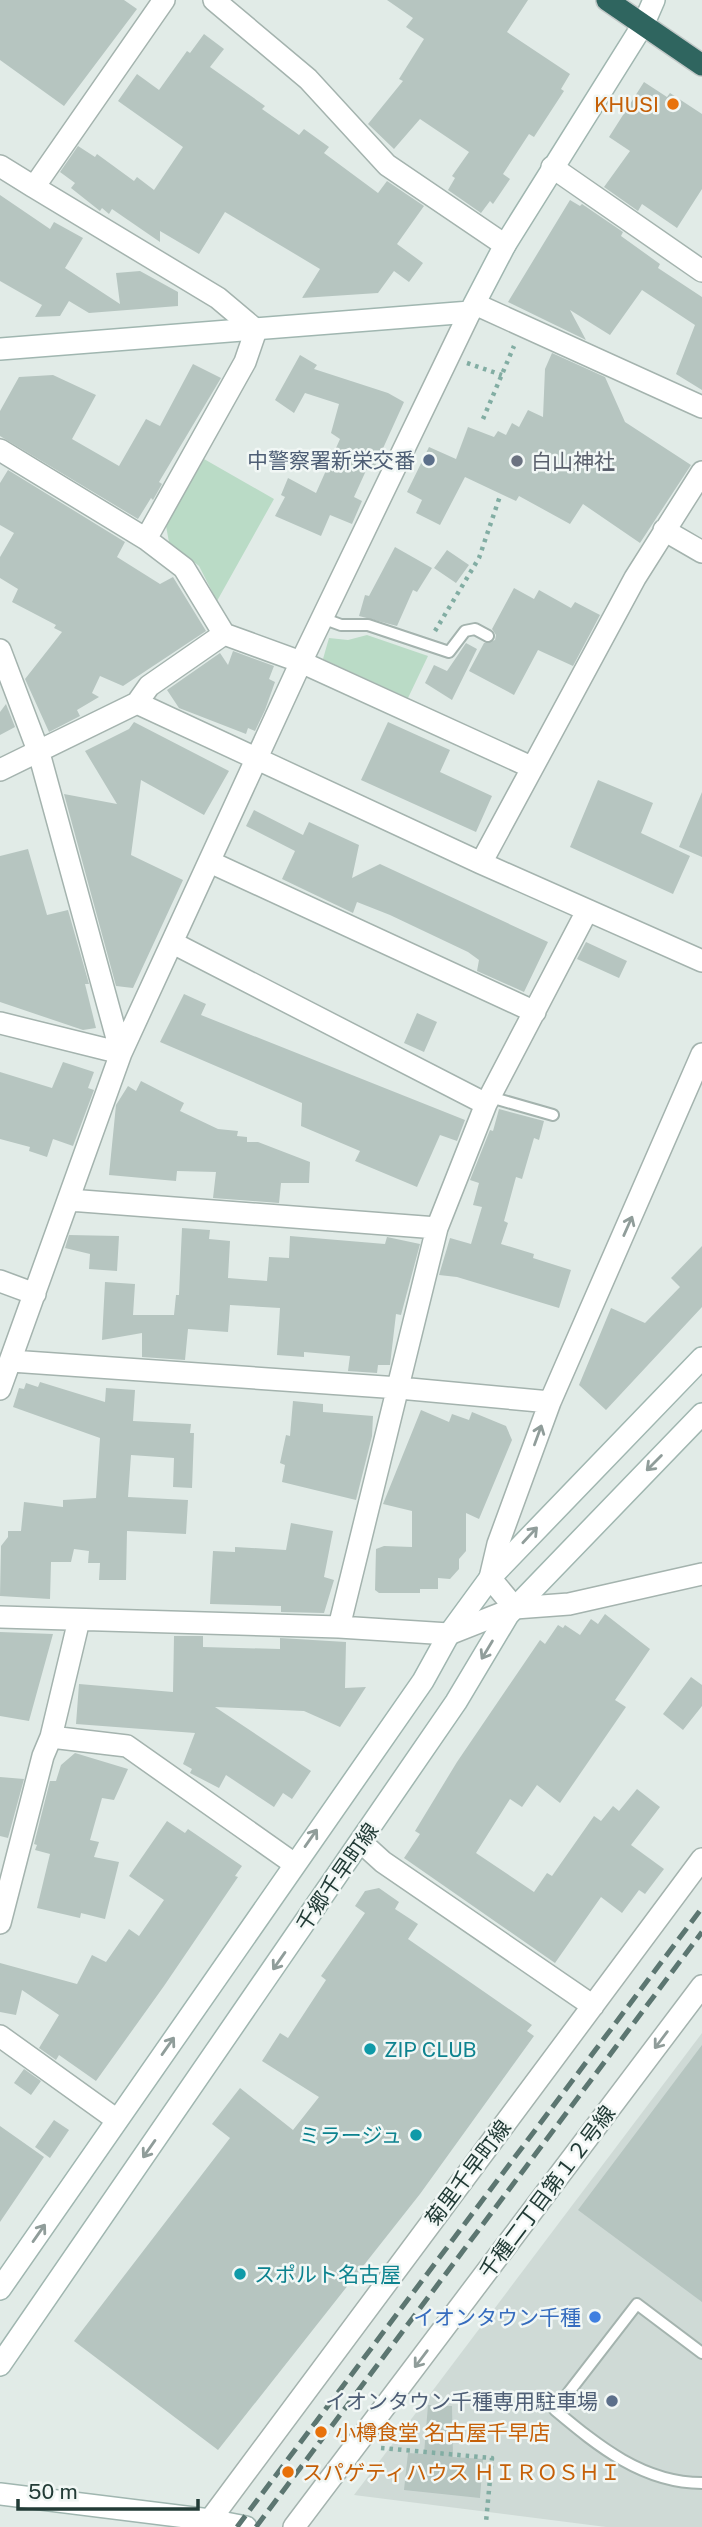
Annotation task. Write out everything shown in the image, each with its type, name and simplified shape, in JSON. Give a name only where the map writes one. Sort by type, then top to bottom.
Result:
[{"type":"highway","points":[[607,0],[702,65]]},
{"type":"street","points":[[34,187],[164,0]]},
{"type":"street","points":[[214,0],[308,79],[387,165],[505,245]]},
{"type":"street","points":[[0,1389],[121,1053],[259,759],[301,662],[505,245],[643,23],[654,0]]},
{"type":"street","points":[[0,166],[218,298],[256,330]]},
{"type":"street","points":[[552,167],[702,271]]},
{"type":"street","points":[[0,349],[256,330],[472,308],[702,407]]},
{"type":"street","points":[[146,539],[245,362],[256,330]]},
{"type":"street","points":[[0,450],[146,539],[184,568],[224,634],[301,662],[531,767]]},
{"type":"street","points":[[481,863],[531,767],[664,530],[702,472]]},
{"type":"street","points":[[664,530],[702,552]]},
{"type":"street","points":[[0,770],[137,703],[149,686],[224,634]]},
{"type":"street","points":[[0,650],[39,753],[121,1053]]},
{"type":"street","points":[[137,703],[481,863],[702,961]]},
{"type":"street","points":[[210,862],[535,1012]]},
{"type":"street","points":[[339,1627],[437,1228],[488,1100],[587,911]]},
{"type":"street","points":[[173,943],[488,1100]]},
{"type":"street","points":[[0,1023],[121,1053]]},
{"type":"street","points":[[516,1608],[490,1578],[498,1544],[551,1402],[702,1054]]},
{"type":"street","points":[[69,1200],[437,1228]]},
{"type":"street","points":[[0,1281],[35,1294]]},
{"type":"street","name":"千郷千早町線","points":[[0,2289],[293,1863],[423,1681],[449,1634],[490,1578],[702,1358]]},
{"type":"street","points":[[10,1361],[399,1388],[551,1402]]},
{"type":"street","name":"千郷千早町線","points":[[0,2365],[456,1702],[508,1615],[702,1414]]},
{"type":"street","points":[[0,1617],[339,1627],[449,1634],[516,1608],[569,1604],[702,1574]]},
{"type":"street","points":[[0,1923],[43,1756],[51,1737],[79,1620]]},
{"type":"street","points":[[51,1737],[127,1746],[293,1863]]},
{"type":"street","points":[[361,1842],[383,1862],[593,2006]]},
{"type":"street","name":"菊里千早町線","points":[[209,2520],[702,1859]]},
{"type":"street","name":"千種二丁目第１２号線","points":[[294,2527],[702,1986]]},
{"type":"street","points":[[0,2036],[117,2120]]},
{"type":"street","points":[[0,2494],[246,2527]]},
{"type":"lane","points":[[322,618],[341,625],[368,625],[449,652],[465,631],[475,629],[488,636]]},
{"type":"lane","points":[[488,1100],[554,1115]]},
{"type":"lane","points":[[702,2353],[637,2304],[555,2410],[587,2437],[629,2465],[678,2483],[702,2483]]},
{"type":"path","points":[[484,419],[514,345]]},
{"type":"path","points":[[474,364],[502,375]]},
{"type":"path","points":[[429,644],[478,558],[500,496]]},
{"type":"path","points":[[380,2448],[492,2458],[486,2522]]},
{"type":"shaded area","name":"イオンタウン千種","points":[[702,2033],[702,2527],[606,2527],[354,2495]]},
{"type":"green space","points":[[204,459],[274,499],[217,601],[199,566],[169,542],[166,526]]},
{"type":"green space","points":[[367,635],[428,656],[408,698],[323,659],[329,638],[348,640]]},
{"type":"building","points":[[0,0],[124,0],[137,9],[64,106],[0,60]]},
{"type":"building","points":[[387,0],[528,0],[507,32],[570,74],[561,89],[564,91],[534,137],[529,134],[503,174],[510,179],[493,204],[490,201],[481,213],[448,190],[455,178],[452,176],[469,152],[420,119],[394,149],[368,124],[403,81],[399,79],[424,39],[406,27],[413,18]]},
{"type":"building","points":[[204,34],[224,49],[210,67],[265,106],[262,109],[299,135],[304,129],[329,147],[324,153],[378,193],[387,181],[424,206],[397,244],[423,263],[409,282],[394,271],[378,293],[302,298],[320,269],[225,212],[199,254],[160,231],[160,242],[112,209],[109,214],[102,208],[100,211],[71,188],[75,183],[60,172],[78,146],[95,157],[97,154],[134,181],[137,177],[154,190],[183,147],[118,101],[137,74],[159,90],[187,51],[190,53]]},
{"type":"building","points":[[644,82],[667,97],[670,93],[702,114],[702,189],[677,228],[642,204],[638,211],[604,187],[630,151],[609,137]]},
{"type":"building","points":[[0,195],[50,229],[54,222],[83,238],[65,268],[120,304],[116,273],[140,271],[178,292],[178,306],[89,313],[69,301],[60,316],[35,317],[42,305],[0,281]]},
{"type":"building","points":[[570,200],[580,206],[582,204],[623,232],[621,236],[660,264],[658,268],[702,297],[702,390],[676,374],[695,325],[642,290],[610,335],[570,310],[586,340],[508,302]]},
{"type":"building","points":[[552,353],[605,377],[625,422],[691,465],[640,543],[583,504],[570,524],[519,496],[516,501],[465,477],[440,525],[416,513],[422,500],[407,492],[429,447],[456,459],[468,427],[494,437],[498,431],[506,435],[512,423],[519,427],[528,410],[543,417],[545,369]]},
{"type":"building","points":[[300,355],[317,365],[314,369],[388,393],[404,402],[375,466],[369,464],[354,497],[362,501],[352,524],[330,515],[321,536],[275,516],[285,497],[281,495],[288,478],[316,493],[340,439],[331,433],[339,404],[305,393],[294,413],[275,400]]},
{"type":"building","points":[[193,364],[221,378],[159,482],[162,484],[153,500],[151,498],[138,519],[0,436],[0,411],[19,377],[53,375],[96,395],[72,439],[119,466],[146,419],[160,426]]},
{"type":"building","points":[[8,470],[125,542],[117,557],[160,584],[173,577],[206,631],[123,686],[100,676],[92,693],[99,697],[77,710],[80,716],[49,732],[25,679],[62,632],[54,628],[56,625],[12,602],[18,589],[0,578],[0,557],[14,533],[0,525],[0,483]]},
{"type":"building","points":[[395,547],[432,568],[417,592],[413,590],[397,626],[359,616],[365,595],[369,596]]},
{"type":"building","points":[[447,550],[469,565],[456,583],[434,568]]},
{"type":"building","points":[[514,588],[534,599],[539,590],[571,608],[575,602],[600,615],[573,666],[538,650],[514,695],[469,671],[484,643],[495,640],[496,635],[492,629]]},
{"type":"building","points":[[466,643],[477,649],[452,700],[425,683],[434,665],[447,671]]},
{"type":"building","points":[[233,651],[274,666],[269,679],[275,682],[265,710],[255,731],[248,728],[246,734],[179,708],[167,690],[220,653],[228,665]]},
{"type":"building","points":[[6,704],[15,727],[0,735],[0,712]]},
{"type":"building","points":[[134,722],[229,771],[204,815],[141,780],[131,855],[183,880],[133,988],[116,986],[64,794],[117,804],[85,751],[129,729]]},
{"type":"building","points":[[388,722],[450,750],[440,772],[492,796],[476,832],[361,780]]},
{"type":"building","points":[[598,780],[653,803],[641,833],[690,856],[673,894],[570,847]]},
{"type":"building","points":[[702,792],[702,857],[679,847]]},
{"type":"building","points":[[254,810],[303,835],[309,822],[359,845],[352,878],[380,864],[548,942],[524,992],[477,971],[479,960],[468,952],[390,915],[357,902],[353,913],[282,879],[295,851],[246,826]]},
{"type":"building","points":[[28,849],[47,915],[68,910],[89,984],[85,984],[96,1028],[83,1030],[0,1002],[0,856]]},
{"type":"building","points":[[586,942],[627,961],[619,978],[577,959]]},
{"type":"building","points":[[184,994],[206,1004],[201,1015],[465,1120],[457,1141],[440,1135],[417,1187],[355,1161],[360,1151],[301,1126],[302,1103],[160,1042]]},
{"type":"building","points":[[417,1013],[437,1022],[424,1052],[404,1043]]},
{"type":"building","points":[[63,1062],[94,1072],[88,1088],[94,1090],[73,1146],[53,1139],[47,1157],[29,1151],[30,1147],[0,1139],[0,1072],[52,1088]]},
{"type":"building","points":[[141,1081],[184,1103],[180,1111],[218,1129],[238,1131],[237,1136],[247,1137],[247,1142],[258,1142],[310,1162],[309,1183],[281,1183],[279,1203],[213,1198],[216,1172],[177,1171],[176,1181],[109,1175],[116,1105],[128,1086],[136,1091]]},
{"type":"building","points":[[499,1109],[544,1121],[539,1140],[534,1138],[522,1179],[516,1177],[504,1221],[508,1223],[501,1244],[534,1254],[533,1258],[571,1270],[559,1308],[457,1277],[439,1275],[450,1238],[471,1244],[482,1207],[473,1205],[479,1183],[470,1180],[490,1130],[493,1131]]},
{"type":"building","points":[[182,1228],[210,1230],[209,1239],[230,1241],[228,1278],[267,1281],[269,1257],[289,1258],[290,1236],[385,1244],[387,1237],[420,1244],[401,1315],[396,1314],[390,1365],[378,1365],[377,1373],[348,1371],[350,1356],[304,1352],[304,1357],[277,1355],[280,1308],[230,1305],[228,1332],[188,1329],[185,1360],[142,1357],[142,1333],[102,1340],[105,1282],[135,1284],[133,1315],[174,1315],[176,1295],[179,1295]]},
{"type":"building","points":[[69,1235],[119,1236],[117,1271],[89,1269],[90,1254],[65,1248]]},
{"type":"building","points":[[702,1246],[702,1307],[606,1410],[579,1385],[611,1308],[645,1323],[680,1287],[671,1278]]},
{"type":"building","points":[[40,1382],[105,1402],[106,1388],[135,1390],[133,1421],[191,1424],[190,1433],[194,1433],[192,1488],[173,1487],[174,1458],[131,1455],[128,1497],[188,1500],[186,1534],[127,1531],[126,1580],[99,1580],[100,1563],[88,1563],[89,1551],[74,1549],[71,1562],[51,1562],[50,1599],[0,1596],[1,1546],[8,1537],[8,1531],[21,1531],[24,1502],[63,1507],[63,1500],[96,1498],[100,1438],[13,1407],[19,1388],[24,1389],[26,1383],[38,1387]]},
{"type":"building","points":[[293,1401],[323,1404],[323,1412],[373,1416],[372,1436],[356,1500],[282,1482],[285,1465],[280,1463],[286,1435],[290,1436]]},
{"type":"building","points":[[421,1410],[449,1422],[452,1414],[469,1420],[472,1412],[506,1426],[512,1440],[479,1519],[466,1513],[466,1551],[459,1559],[459,1569],[450,1579],[438,1578],[438,1589],[420,1589],[420,1593],[379,1593],[375,1590],[376,1549],[384,1546],[412,1547],[412,1511],[383,1504]]},
{"type":"building","points":[[291,1523],[333,1531],[324,1577],[334,1580],[324,1613],[281,1612],[281,1606],[210,1604],[213,1551],[235,1552],[235,1547],[286,1550]]},
{"type":"building","points":[[605,1614],[650,1649],[615,1700],[626,1707],[560,1803],[537,1785],[522,1807],[510,1799],[476,1853],[534,1892],[547,1873],[552,1876],[594,1816],[601,1821],[613,1806],[619,1811],[637,1789],[660,1807],[631,1845],[664,1869],[645,1894],[639,1890],[622,1913],[601,1897],[555,1963],[404,1858],[420,1834],[415,1831],[457,1762],[540,1640],[545,1644],[558,1625],[563,1628],[565,1625],[580,1635],[591,1619],[598,1624]]},
{"type":"building","points":[[0,1632],[53,1634],[29,1721],[0,1716]]},
{"type":"building","points":[[174,1636],[203,1636],[203,1647],[280,1649],[280,1638],[346,1642],[345,1688],[366,1687],[340,1727],[304,1711],[215,1707],[311,1771],[292,1799],[283,1793],[274,1807],[226,1775],[219,1788],[190,1773],[192,1769],[183,1764],[195,1733],[76,1724],[79,1684],[173,1692]]},
{"type":"building","points":[[691,1677],[702,1685],[702,1706],[683,1730],[663,1714]]},
{"type":"building","points":[[75,1753],[128,1769],[114,1800],[102,1798],[90,1840],[99,1842],[94,1857],[119,1862],[105,1919],[81,1913],[80,1918],[37,1908],[50,1854],[35,1850],[37,1845],[34,1844],[50,1781],[56,1781],[61,1765]]},
{"type":"building","points":[[0,1777],[24,1779],[8,1838],[0,1836]]},
{"type":"building","points":[[167,1821],[185,1833],[188,1829],[242,1866],[235,1876],[238,1877],[164,1986],[96,2081],[59,2055],[56,2060],[39,2048],[59,2015],[22,1990],[16,2015],[0,2012],[0,1963],[77,1984],[92,1955],[106,1962],[129,1929],[139,1936],[164,1900],[129,1876]]},
{"type":"building","points":[[379,1888],[399,1902],[395,1909],[418,1924],[408,1939],[532,2025],[527,2031],[534,2036],[420,2194],[218,2450],[74,2341],[230,2138],[212,2124],[240,2088],[293,2130],[319,2097],[262,2061],[280,2033],[288,2038],[326,1980],[321,1976],[365,1913],[355,1906],[365,1891]]},
{"type":"building","points":[[702,2045],[702,2302],[578,2210]]},
{"type":"building","points":[[24,2069],[41,2081],[31,2095],[14,2083]]},
{"type":"building","points":[[54,2120],[69,2130],[50,2158],[35,2147]]},
{"type":"building","points":[[0,2126],[44,2157],[0,2222]]},
{"type":"building","points":[[428,2405],[452,2406],[453,2457],[483,2459],[480,2498],[404,2490],[408,2453],[424,2454]]},
{"type":"railway","points":[[237,2527],[702,1908]]},
{"type":"railway","points":[[256,2527],[702,1932]]},
{"type":"place","name":"KHUSI","points":[[673,104]]},
{"type":"place","name":"中警察署新栄交番","points":[[429,460]]},
{"type":"place","name":"白山神社","points":[[517,461]]},
{"type":"place","name":"ZIP CLUB","points":[[370,2049]]},
{"type":"place","name":"ミラージュ","points":[[416,2135]]},
{"type":"place","name":"スポルト名古屋","points":[[240,2274]]},
{"type":"place","name":"イオンタウン千種","points":[[595,2317]]},
{"type":"place","name":"イオンタウン千種専用駐車場","points":[[612,2401]]},
{"type":"place","name":"小樽食堂 名古屋千早店","points":[[321,2432]]},
{"type":"place","name":"スパゲティハウス ＨＩＲＯＳＨＩ","points":[[288,2472]]}]
